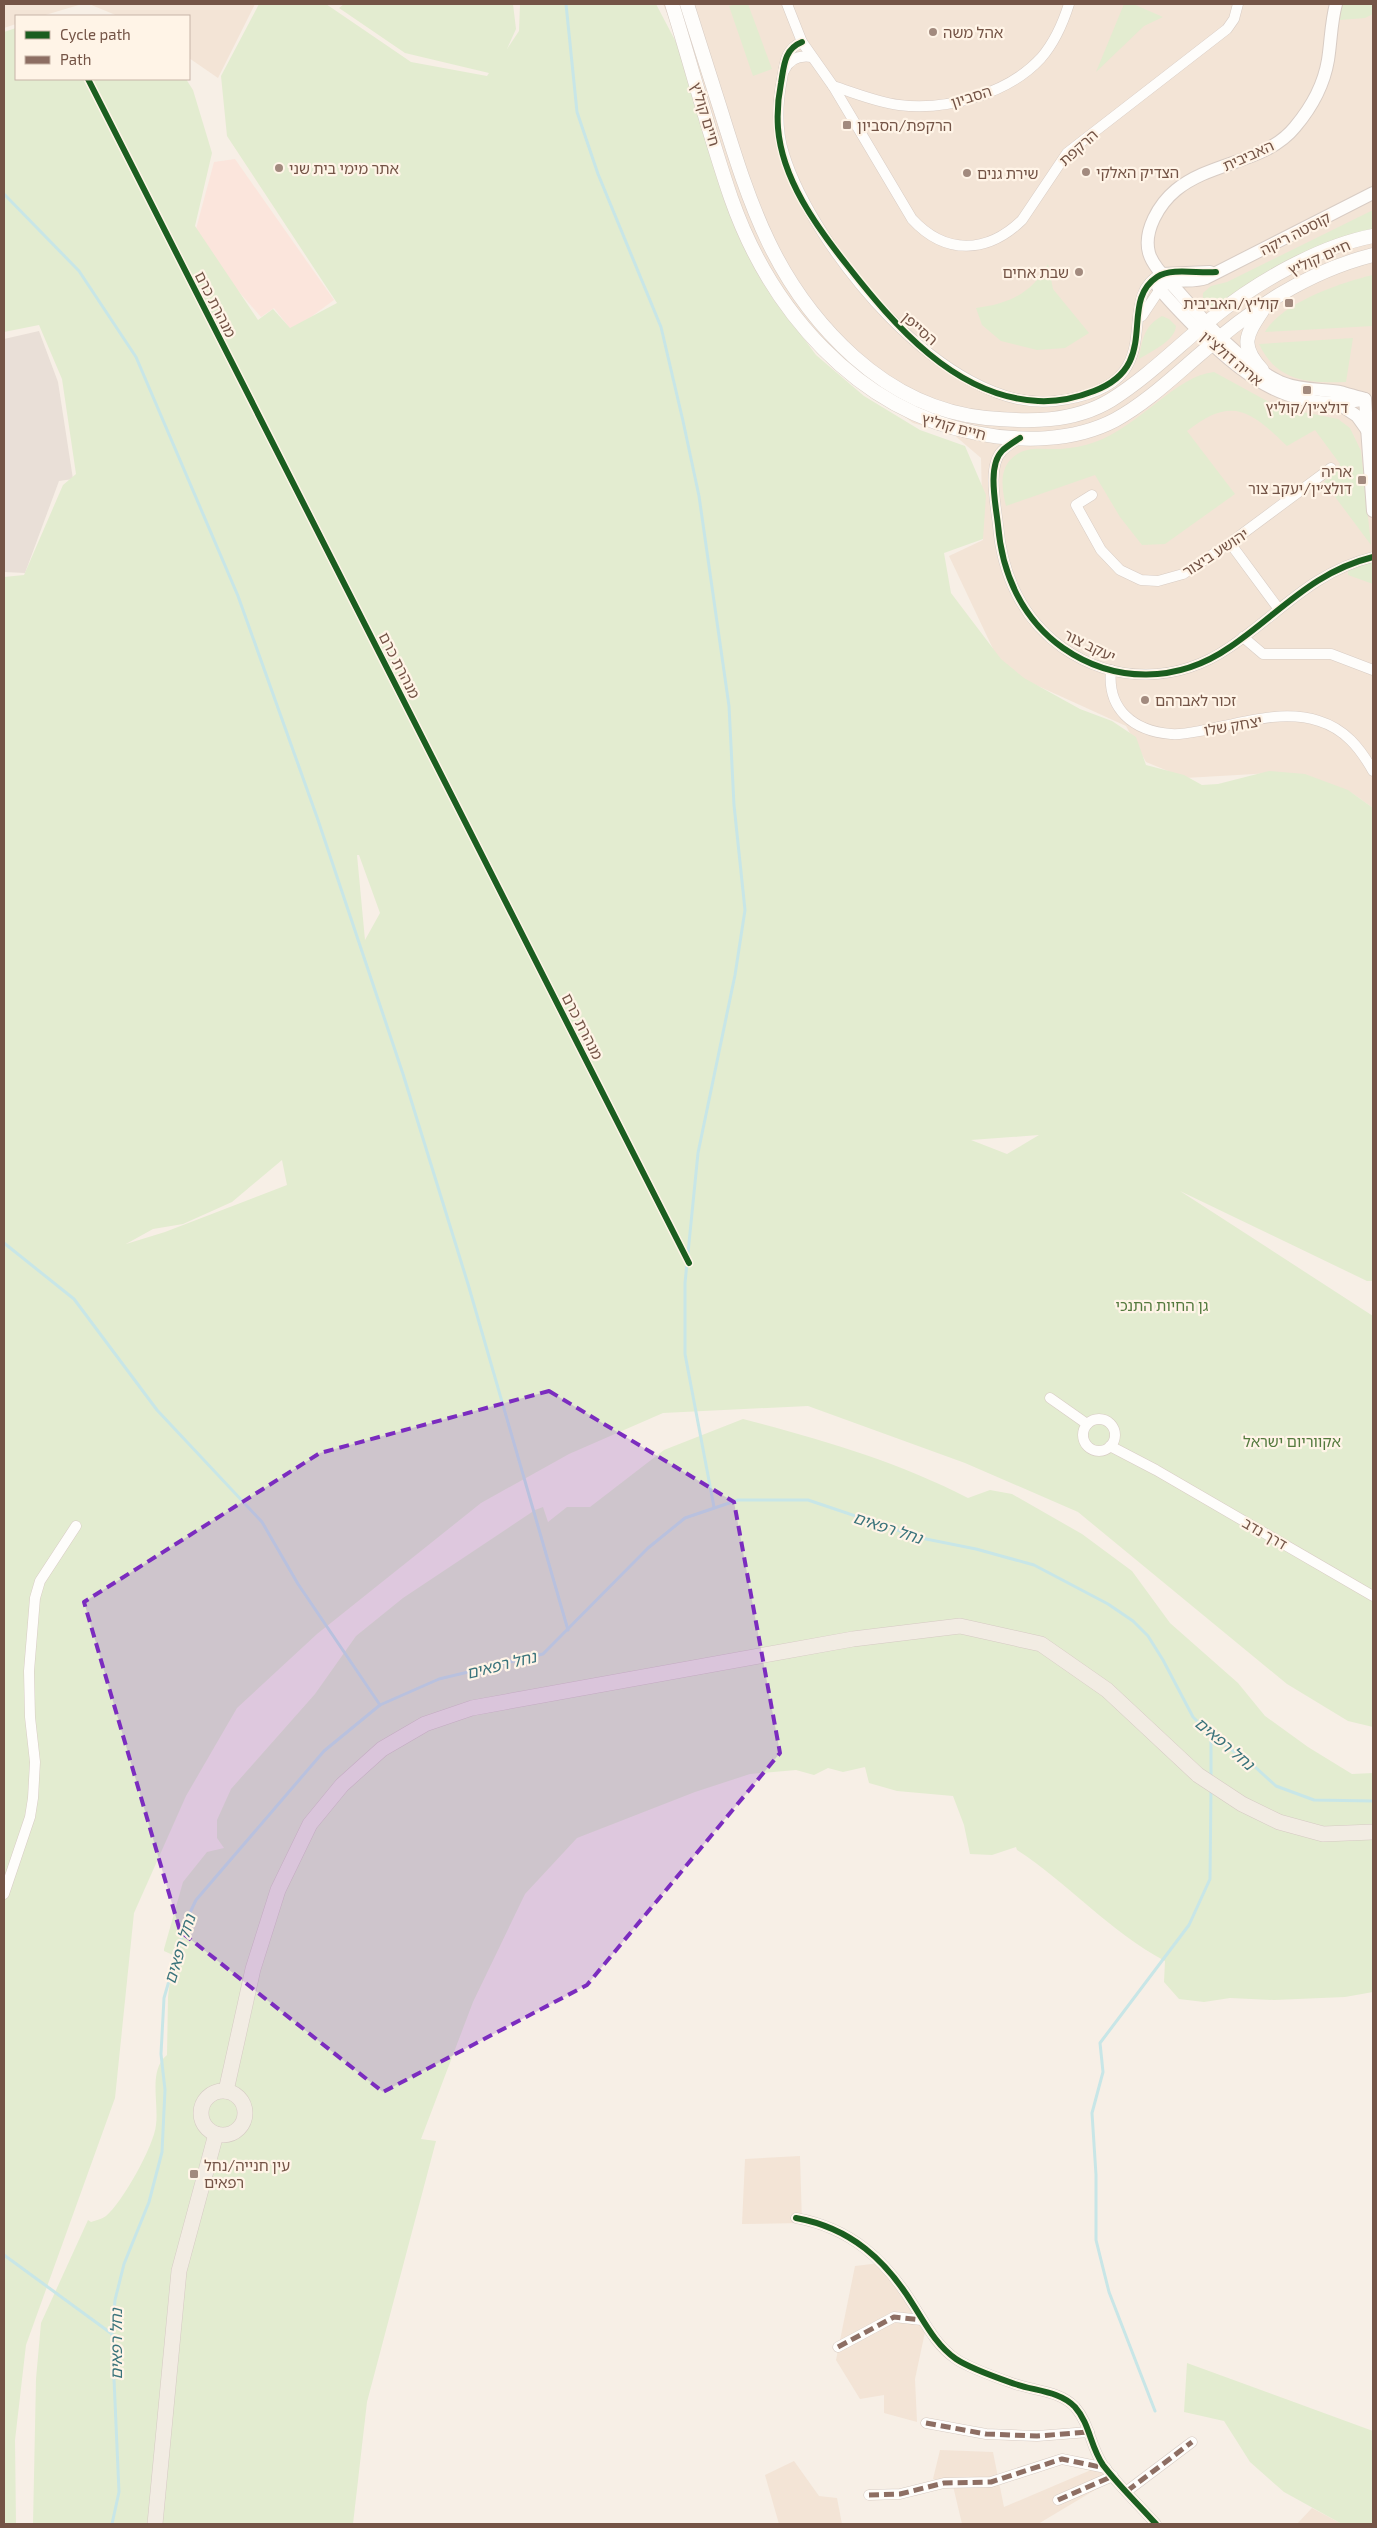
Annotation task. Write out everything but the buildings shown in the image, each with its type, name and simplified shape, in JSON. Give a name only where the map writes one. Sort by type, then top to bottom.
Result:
[{"type":"main road","name":"חיים קוליץ","points":[[672,4],[732,199],[758,256],[786,305],[829,355],[865,386],[914,414],[960,430],[993,437],[1036,439],[1076,433],[1111,422],[1146,400],[1216,340],[1267,303],[1322,272],[1373,255]]},
{"type":"main road","name":"חיים קוליץ","points":[[687,4],[746,194],[771,249],[799,296],[816,319],[840,344],[874,374],[920,401],[964,416],[1050,420],[1086,412],[1113,399],[1153,369],[1202,326],[1239,299],[1292,267],[1328,251],[1373,236]]},
{"type":"main road","points":[[1262,370],[1252,360],[1246,344],[1252,326],[1267,303]]},
{"type":"main road","points":[[226,2091],[253,1969],[278,1890],[310,1824],[342,1785],[382,1749],[425,1724],[472,1708],[853,1639],[960,1626],[1041,1644],[1107,1690],[1198,1775],[1242,1804],[1279,1822],[1323,1834],[1373,1832]]},
{"type":"main road","points":[[226,2091],[233,2093],[243,2103],[245,2116],[243,2122],[235,2132],[216,2134],[205,2126],[202,2120],[202,2106],[214,2093],[226,2091]]},
{"type":"main road","points":[[155,2524],[179,2271],[216,2134]]},
{"type":"street","points":[[787,4],[802,42]]},
{"type":"street","name":"הסביון","points":[[833,86],[867,97],[899,104],[933,105],[952,103],[993,89],[1026,71],[1041,58],[1062,25],[1069,4]]},
{"type":"street","name":"הרקפת","points":[[802,42],[833,86],[903,207],[922,229],[942,242],[956,245],[982,244],[1002,236],[1022,220],[1067,153],[1226,29],[1234,19],[1238,4]]},
{"type":"street","name":"האביבית","points":[[1164,282],[1153,262],[1148,247],[1148,237],[1157,213],[1175,190],[1184,184],[1265,150],[1282,140],[1294,129],[1316,96],[1326,73],[1336,4]]},
{"type":"street","name":"הסייפן","points":[[802,42],[792,47],[786,56],[782,76],[778,106],[778,128],[784,154],[803,202],[820,232],[877,303],[908,336],[948,368],[979,386],[1024,400],[1053,401],[1071,399],[1103,388],[1126,370],[1132,359],[1140,308],[1144,294],[1154,279],[1164,282],[1148,304],[1138,326]]},
{"type":"street","points":[[782,76],[791,60],[802,56],[812,56]]},
{"type":"street","name":"קוסטה ריקה","points":[[1164,282],[1192,282],[1211,275],[1373,193]]},
{"type":"street","points":[[1194,309],[1193,291],[1211,275]]},
{"type":"street","name":"אריה דולצ'ין","points":[[1164,282],[1243,371],[1272,389],[1291,397],[1339,404],[1369,398]]},
{"type":"street","name":"אריה דולצ'ין","points":[[1164,282],[1194,309],[1202,326]]},
{"type":"street","name":"אריה דולצ'ין","points":[[1216,340],[1282,382],[1303,388],[1340,392],[1369,398]]},
{"type":"street","points":[[1369,398],[1367,430],[1373,511]]},
{"type":"street","points":[[1339,404],[1357,416],[1367,430]]},
{"type":"street","name":"יעקב צור","points":[[1020,438],[1001,452],[994,468],[999,544],[1009,578],[1022,606],[1054,641],[1071,653],[1111,670],[1142,675],[1177,670],[1214,657],[1244,637],[1278,608],[1328,573],[1373,557]]},
{"type":"street","name":"יהושע ביצור","points":[[1092,495],[1076,505],[1092,536],[1110,560],[1120,570],[1141,580],[1158,581],[1183,574],[1230,543],[1331,468]]},
{"type":"street","points":[[1230,543],[1278,608]]},
{"type":"street","points":[[1244,637],[1263,654],[1331,654],[1373,670]]},
{"type":"street","name":"יצחק שלו","points":[[1111,670],[1111,692],[1114,703],[1122,714],[1151,729],[1171,734],[1274,718],[1317,720],[1335,727],[1351,740],[1373,771]]},
{"type":"street","points":[[1050,1398],[1087,1424]]},
{"type":"street","points":[[1096,1419],[1106,1420],[1113,1428],[1112,1442],[1100,1450],[1086,1444],[1083,1434],[1087,1424],[1096,1419]]},
{"type":"street","name":"דרך נדב","points":[[1112,1442],[1156,1470],[1373,1596]]},
{"type":"street","points":[[4,1894],[30,1817],[33,1798],[35,1762],[30,1717],[29,1671],[35,1598],[40,1581],[76,1526]]},
{"type":"street","points":[[796,2218],[843,2232],[875,2256],[906,2293],[928,2331],[956,2359],[1016,2385],[1057,2396],[1074,2406],[1088,2425],[1092,2443],[1110,2472],[1156,2524]]},
{"type":"street","points":[[838,2347],[894,2317],[922,2320]]},
{"type":"street","points":[[926,2423],[986,2434],[1037,2436],[1089,2432]]},
{"type":"street","points":[[1127,2491],[1192,2442]]},
{"type":"street","points":[[869,2495],[900,2494],[944,2483],[991,2482],[1062,2459],[1110,2472]]},
{"type":"street","points":[[1058,2500],[1110,2472]]},
{"type":"highlighted area","points":[[549,1391],[734,1502],[780,1753],[587,1985],[383,2092],[180,1931],[84,1602],[320,1453]]},
{"type":"shaded area","points":[[4,4],[82,4],[45,15],[15,15],[15,24],[4,28]]},
{"type":"shaded area","points":[[89,4],[255,4],[218,78],[190,59],[190,15],[116,15]]},
{"type":"shaded area","points":[[663,4],[1373,4],[1373,808],[1352,793],[1272,773],[1185,778],[1146,762],[1126,726],[1003,670],[949,556],[983,540],[981,458],[953,434],[913,423],[818,352],[732,205],[684,53]]},
{"type":"shaded area","points":[[235,159],[334,300],[292,331],[274,308],[261,317],[202,250],[196,229],[214,162]]},
{"type":"shaded area","points":[[39,331],[58,382],[73,479],[59,481],[25,573],[4,572],[4,339]]},
{"type":"shaded area","points":[[800,2156],[802,2223],[742,2224],[745,2159]]},
{"type":"shaded area","points":[[880,2263],[925,2332],[915,2379],[917,2422],[884,2413],[884,2395],[860,2399],[836,2360],[855,2266]]},
{"type":"shaded area","points":[[940,2450],[993,2452],[1004,2507],[1105,2464],[1115,2478],[1038,2524],[962,2524],[953,2486],[933,2479]]},
{"type":"shaded area","points":[[794,2461],[819,2496],[837,2498],[842,2524],[779,2524],[765,2475]]},
{"type":"shaded area","points":[[1312,2508],[1342,2524],[1297,2524]]},
{"type":"green space","points":[[259,4],[326,4],[411,62],[487,76],[489,73],[405,53],[339,8],[344,4],[513,4],[516,29],[507,49],[519,31],[520,4],[656,4],[677,44],[769,291],[816,355],[864,396],[920,430],[965,446],[986,495],[983,539],[944,553],[951,593],[1001,659],[1024,678],[1080,709],[1112,721],[1136,737],[1146,765],[1184,775],[1202,785],[1218,784],[1269,771],[1305,774],[1348,790],[1373,808],[1373,1281],[1367,1281],[1180,1191],[1373,1316],[1373,1727],[1348,1721],[1287,1684],[1078,1512],[965,1463],[808,1406],[663,1413],[569,1454],[481,1503],[317,1634],[237,1708],[186,1796],[134,1913],[115,2098],[26,2345],[15,2440],[16,2524],[4,2524],[4,577],[24,575],[63,485],[76,474],[62,379],[39,325],[4,332],[4,32],[15,28],[15,80],[187,80],[193,90],[212,153],[195,226],[258,320],[273,309],[290,328],[337,303],[227,136],[221,76]],"holes":[[[357,855],[359,855],[380,913],[365,940]],[[1039,1135],[1007,1154],[971,1140]],[[282,1160],[287,1185],[165,1232],[126,1244],[153,1229],[183,1224],[232,1202]]]},
{"type":"green space","points":[[748,4],[772,69],[753,76],[729,6]]},
{"type":"green space","points":[[1124,4],[1133,4],[1163,17],[1144,26],[1096,72]]},
{"type":"green space","points":[[1341,4],[1373,4],[1373,14],[1365,18],[1340,20]]},
{"type":"green space","points":[[1373,210],[1373,233],[1221,307],[1213,307],[1205,303],[1203,293],[1211,286],[1227,282]]},
{"type":"green space","points":[[1048,264],[1053,289],[1089,333],[1065,348],[1037,350],[1001,341],[982,325],[976,308],[999,304],[1027,290],[1035,283]]},
{"type":"green space","points":[[1373,275],[1373,326],[1265,332],[1284,312],[1313,295],[1329,288]]},
{"type":"green space","points":[[1162,316],[1169,319],[1176,326],[1175,331],[1161,346],[1139,359],[1145,334],[1151,324]]},
{"type":"green space","points":[[1353,338],[1346,382],[1319,382],[1295,378],[1275,366],[1266,357],[1259,344]]},
{"type":"green space","points":[[1214,372],[1278,407],[1338,419],[1350,428],[1361,451],[1371,545],[1324,482],[1340,464],[1315,430],[1287,446],[1263,424],[1251,416],[1240,412],[1217,413],[1187,431],[1235,494],[1165,544],[1142,545],[1120,517],[1095,475],[1006,506],[1003,494],[1003,475],[1007,464],[1017,454],[1035,449],[1065,449],[1095,442],[1126,426],[1186,382],[1200,375]]},
{"type":"green space","points":[[1373,560],[1373,584],[1348,575],[1348,569]]},
{"type":"green space","points":[[743,1419],[857,1452],[913,1473],[968,1498],[990,1490],[1012,1494],[1082,1534],[1132,1571],[1170,1623],[1238,1683],[1265,1716],[1308,1747],[1352,1774],[1373,1773],[1373,1992],[1345,1997],[1274,2000],[1230,1998],[1204,2002],[1179,1999],[1164,1982],[1165,1961],[1107,1922],[1054,1877],[1017,1850],[1016,1847],[992,1855],[970,1854],[964,1825],[953,1796],[897,1791],[869,1783],[865,1767],[843,1772],[828,1768],[814,1775],[796,1770],[750,1774],[695,1792],[577,1838],[525,1894],[473,2002],[421,2139],[436,2141],[367,2402],[353,2524],[33,2524],[36,2379],[41,2323],[88,2220],[91,2222],[103,2218],[113,2209],[136,2174],[150,2146],[157,2116],[156,2078],[161,2061],[167,2055],[168,1997],[173,1955],[164,1951],[164,1949],[183,1882],[207,1852],[224,1848],[217,1838],[217,1820],[231,1789],[315,1694],[356,1636],[403,1598],[535,1510],[543,1507],[548,1522],[567,1507],[590,1507],[664,1450]]},
{"type":"green space","points":[[1187,2363],[1373,2431],[1373,2524],[1342,2524],[1284,2492],[1250,2462],[1224,2421],[1184,2412]]},
{"type":"waterway","points":[[566,4],[577,112],[598,174],[661,327],[683,421],[699,496],[729,706],[734,805],[745,910],[735,975],[698,1153],[685,1283],[685,1354],[714,1507]]},
{"type":"waterway","points":[[4,194],[79,271],[136,357],[238,596],[318,820],[403,1074],[468,1284],[568,1630]]},
{"type":"waterway","points":[[4,1243],[74,1299],[157,1410],[262,1522],[298,1584],[380,1705]]},
{"type":"waterway","name":"נחל רפאים","points":[[112,2524],[119,2492],[112,2334],[115,2300],[124,2264],[149,2202],[162,2152],[165,2090],[161,2054],[164,1998],[187,1919],[196,1900],[324,1751],[380,1705],[439,1679],[543,1654],[648,1548],[685,1518],[738,1500],[808,1500],[921,1538],[976,1549],[1034,1565],[1108,1604],[1133,1621],[1148,1636],[1193,1717],[1211,1735],[1254,1766],[1276,1786],[1314,1800],[1373,1801]]},
{"type":"waterway","points":[[1211,1736],[1211,1777]]},
{"type":"waterway","points":[[1155,2411],[1109,2292],[1096,2240],[1096,2175],[1092,2113],[1103,2072],[1100,2043],[1189,1925],[1210,1879],[1211,1788]]},
{"type":"waterway","points":[[4,2255],[112,2334]]},
{"type":"marked path","points":[[838,2347],[894,2317],[922,2320]]},
{"type":"marked path","points":[[926,2423],[986,2434],[1037,2436],[1089,2432]]},
{"type":"marked path","points":[[1127,2491],[1192,2442]]},
{"type":"marked path","points":[[869,2495],[900,2494],[944,2483],[991,2482],[1062,2459],[1105,2468]]},
{"type":"marked path","points":[[1058,2500],[1113,2476]]},
{"type":"cycle path","points":[[802,42],[792,49],[786,59],[778,106],[778,128],[781,147],[793,183],[813,218],[865,288],[906,333],[953,372],[980,387],[1008,396],[1038,401],[1066,399],[1094,391],[1115,380],[1127,366],[1134,350],[1140,302],[1146,288],[1157,277],[1170,272],[1216,272]]},
{"type":"cycle path","name":"מנהרת כרם","points":[[89,80],[689,1263]]},
{"type":"cycle path","points":[[1020,438],[1002,451],[997,458],[994,476],[994,497],[1000,543],[1010,578],[1025,609],[1049,636],[1063,648],[1083,660],[1104,668],[1125,673],[1168,673],[1210,659],[1248,634],[1314,583],[1351,564],[1373,557]]},
{"type":"cycle path","points":[[796,2218],[834,2230],[865,2248],[891,2274],[938,2342],[956,2359],[993,2376],[1055,2395],[1075,2407],[1084,2421],[1103,2465],[1156,2524]]},
{"type":"place","name":"אהל משה","points":[[933,32]]},
{"type":"place","name":"הרקפת/הסביון","points":[[847,125]]},
{"type":"place","name":"אתר מימי בית שני","points":[[279,168]]},
{"type":"place","name":"הצדיק האלקי","points":[[1086,172]]},
{"type":"place","name":"שירת גנים","points":[[967,173]]},
{"type":"place","name":"שבת אחים","points":[[1079,272]]},
{"type":"place","name":"קוליץ/האביבית","points":[[1289,303]]},
{"type":"place","name":"דולצ׳ין/קוליץ","points":[[1307,390]]},
{"type":"place","name":"אריה דולצ׳ין/יעקב צור","points":[[1362,480]]},
{"type":"place","name":"זכור לאברהם","points":[[1145,700]]},
{"type":"place","name":"עין חנייה/נחל רפאים","points":[[194,2174]]},
{"type":"park label","name":"גן החיות התנכי","points":[[1162,1305]]},
{"type":"park label","name":"אקווריום ישראל","points":[[1292,1441]]}]
